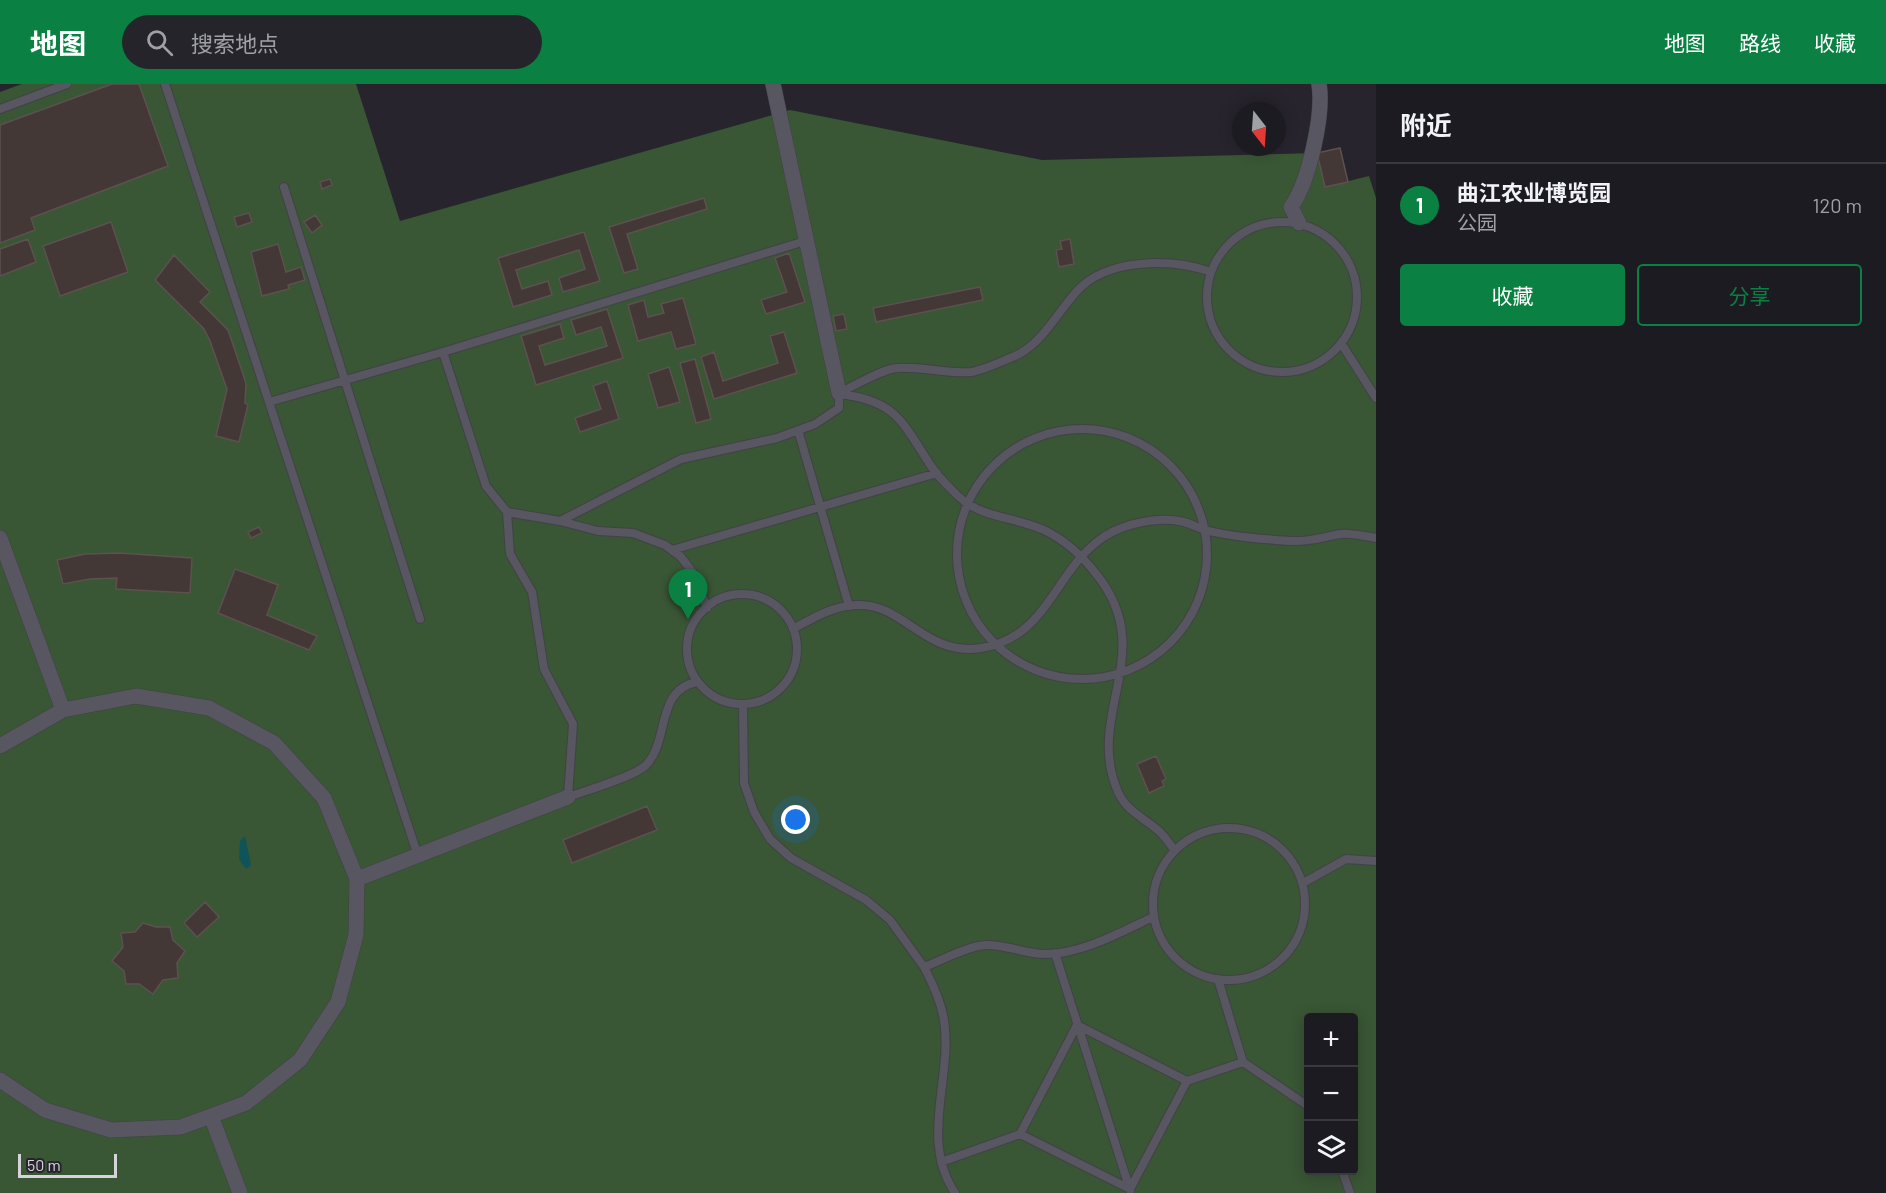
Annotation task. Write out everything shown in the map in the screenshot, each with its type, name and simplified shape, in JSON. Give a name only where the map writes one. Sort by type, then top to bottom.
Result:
[{"type":"street","points":[[773,84],[839,393]]},
{"type":"street","points":[[1299,223],[1291,207],[1299,197],[1309,166],[1319,118],[1321,97],[1319,84]]},
{"type":"street","points":[[0,538],[63,710]]},
{"type":"street","points":[[0,746],[63,710],[136,696],[209,708],[274,743],[324,798],[357,879],[356,935],[338,1002],[300,1060],[246,1103],[181,1127],[111,1130],[45,1110],[0,1080]]},
{"type":"street","points":[[357,879],[568,797]]},
{"type":"street","points":[[211,1116],[240,1193]]},
{"type":"lane","points":[[0,109],[67,84]]},
{"type":"lane","points":[[165,84],[418,856]]},
{"type":"lane","points":[[284,187],[420,619]]},
{"type":"lane","points":[[1274,221],[1299,223],[1322,232],[1341,249],[1353,271],[1358,296],[1354,321],[1341,343],[1323,360],[1300,370],[1275,372],[1251,366],[1230,352],[1215,333],[1207,309],[1207,284],[1215,260],[1230,241],[1251,228],[1274,221]]},
{"type":"lane","points":[[269,402],[443,352],[805,241]]},
{"type":"lane","points":[[839,393],[896,368],[971,372],[1013,357],[1028,349],[1079,289],[1113,269],[1132,266],[1177,265],[1194,266],[1211,272]]},
{"type":"lane","points":[[1341,343],[1376,398]]},
{"type":"lane","points":[[443,352],[486,486],[507,512],[510,554],[532,592],[544,669],[573,724],[568,797],[644,768],[653,758],[669,705],[678,692],[689,684],[697,682]]},
{"type":"lane","points":[[560,521],[681,459],[777,438],[815,424],[839,408],[839,393]]},
{"type":"lane","points":[[839,393],[866,397],[895,414],[937,473],[968,503],[998,517],[1045,530],[1081,556],[1114,599],[1124,651],[1122,673],[1109,720],[1110,773],[1119,795],[1128,808],[1160,832],[1174,850]]},
{"type":"lane","points":[[1094,429],[1135,440],[1170,465],[1196,499],[1207,540],[1205,583],[1188,622],[1158,654],[1122,673],[1081,680],[1041,673],[1006,654],[996,644],[978,625],[961,589],[956,549],[964,510],[968,503],[984,476],[1014,449],[1051,433],[1094,429]]},
{"type":"lane","points":[[798,430],[849,606]]},
{"type":"lane","points":[[672,550],[937,473]]},
{"type":"lane","points":[[507,512],[560,521],[598,531],[633,533],[672,550],[694,573],[707,608]]},
{"type":"lane","points":[[793,629],[822,614],[849,606],[875,607],[944,646],[964,650],[996,644],[1017,636],[1035,622],[1081,556],[1106,536],[1150,521],[1184,522],[1204,530],[1292,541],[1314,541],[1341,534],[1376,538]]},
{"type":"lane","points":[[732,595],[751,595],[768,601],[783,613],[793,629],[797,646],[795,663],[788,679],[768,696],[743,704],[726,702],[710,694],[697,682],[689,667],[686,648],[690,630],[707,608],[714,601],[732,595]]},
{"type":"lane","points":[[743,704],[744,783],[754,812],[771,839],[791,858],[866,900],[890,920],[924,967],[934,986],[944,1020],[944,1083],[938,1106],[937,1136],[941,1162],[954,1193]]},
{"type":"lane","points":[[1221,827],[1248,830],[1272,840],[1291,859],[1303,883],[1305,908],[1300,932],[1287,954],[1267,970],[1251,976],[1218,979],[1195,972],[1176,959],[1161,939],[1153,917],[1153,893],[1160,870],[1174,850],[1196,835],[1221,827]]},
{"type":"lane","points":[[1303,883],[1347,859],[1376,861]]},
{"type":"lane","points":[[924,967],[985,945],[1045,954],[1055,953],[1112,936],[1153,917]]},
{"type":"lane","points":[[1055,953],[1131,1191]]},
{"type":"lane","points":[[1218,979],[1243,1062],[1304,1103]]},
{"type":"lane","points":[[941,1162],[1020,1134],[1077,1025]]},
{"type":"lane","points":[[1077,1025],[1187,1081]]},
{"type":"lane","points":[[1131,1191],[1187,1081],[1243,1062]]},
{"type":"lane","points":[[1020,1134],[1131,1191]]},
{"type":"lane","points":[[1344,1175],[1350,1193]]},
{"type":"green space","points":[[22,84],[356,84],[400,221],[790,110],[1042,160],[1286,156],[1286,154],[1317,153],[1325,187],[1369,176],[1376,198],[1376,1193],[0,1193],[0,92]]},
{"type":"water","points":[[245,836],[251,865],[246,869],[239,859],[240,841]]},
{"type":"building","points":[[112,84],[139,84],[168,166],[31,218],[35,230],[0,243],[0,125]]},
{"type":"building","points":[[1340,148],[1348,182],[1325,187],[1317,153]]},
{"type":"building","points":[[330,179],[332,185],[322,189],[320,182]]},
{"type":"building","points":[[704,198],[707,209],[627,234],[638,269],[624,273],[609,227]]},
{"type":"building","points":[[249,213],[252,222],[237,227],[234,217]]},
{"type":"building","points":[[315,215],[322,225],[312,233],[304,222]]},
{"type":"building","points":[[111,222],[128,272],[60,296],[43,246]]},
{"type":"building","points":[[584,232],[600,281],[563,292],[559,278],[585,269],[579,250],[516,270],[522,289],[548,281],[552,295],[513,307],[498,258]]},
{"type":"building","points":[[28,239],[36,262],[0,276],[0,249]]},
{"type":"building","points":[[1070,239],[1074,264],[1059,267],[1056,250],[1062,249],[1060,241]]},
{"type":"building","points":[[278,244],[286,272],[301,267],[305,280],[288,285],[289,289],[262,296],[251,252]]},
{"type":"building","points":[[789,253],[805,302],[766,314],[761,300],[787,292],[775,258]]},
{"type":"building","points":[[174,255],[210,292],[200,302],[228,330],[246,384],[245,403],[248,405],[239,442],[216,436],[227,389],[204,329],[155,280]]},
{"type":"building","points":[[980,287],[983,300],[876,322],[873,308]]},
{"type":"building","points":[[683,298],[696,344],[676,349],[671,332],[638,341],[628,305],[644,300],[648,317],[664,313],[661,304]]},
{"type":"building","points":[[607,309],[623,358],[536,385],[521,336],[560,324],[564,338],[539,346],[545,365],[607,346],[601,327],[576,335],[571,320]]},
{"type":"building","points":[[844,314],[847,329],[836,331],[833,316]]},
{"type":"building","points":[[784,332],[797,373],[714,399],[701,357],[714,352],[723,381],[778,363],[770,336]]},
{"type":"building","points":[[695,359],[711,419],[696,423],[680,363]]},
{"type":"building","points":[[669,367],[680,402],[658,408],[648,374]]},
{"type":"building","points":[[607,381],[619,419],[580,432],[575,418],[601,409],[593,386]]},
{"type":"building","points":[[259,527],[262,533],[251,538],[248,532]]},
{"type":"building","points":[[120,553],[192,558],[190,593],[116,589],[117,578],[90,579],[63,584],[57,560],[85,554]]},
{"type":"building","points":[[235,569],[278,585],[267,615],[317,636],[309,650],[218,613]]},
{"type":"building","points":[[1156,756],[1166,779],[1162,781],[1164,786],[1149,793],[1137,764]]},
{"type":"building","points":[[647,806],[657,830],[572,863],[563,840]]},
{"type":"building","points":[[205,902],[219,917],[197,937],[184,923]]},
{"type":"building","points":[[143,923],[156,927],[170,927],[173,940],[185,951],[177,963],[178,978],[163,980],[153,994],[139,984],[126,984],[124,971],[112,961],[123,947],[121,933],[135,932]]},
{"type":"place","name":"曲江农业博览园","points":[[688,619]]}]
